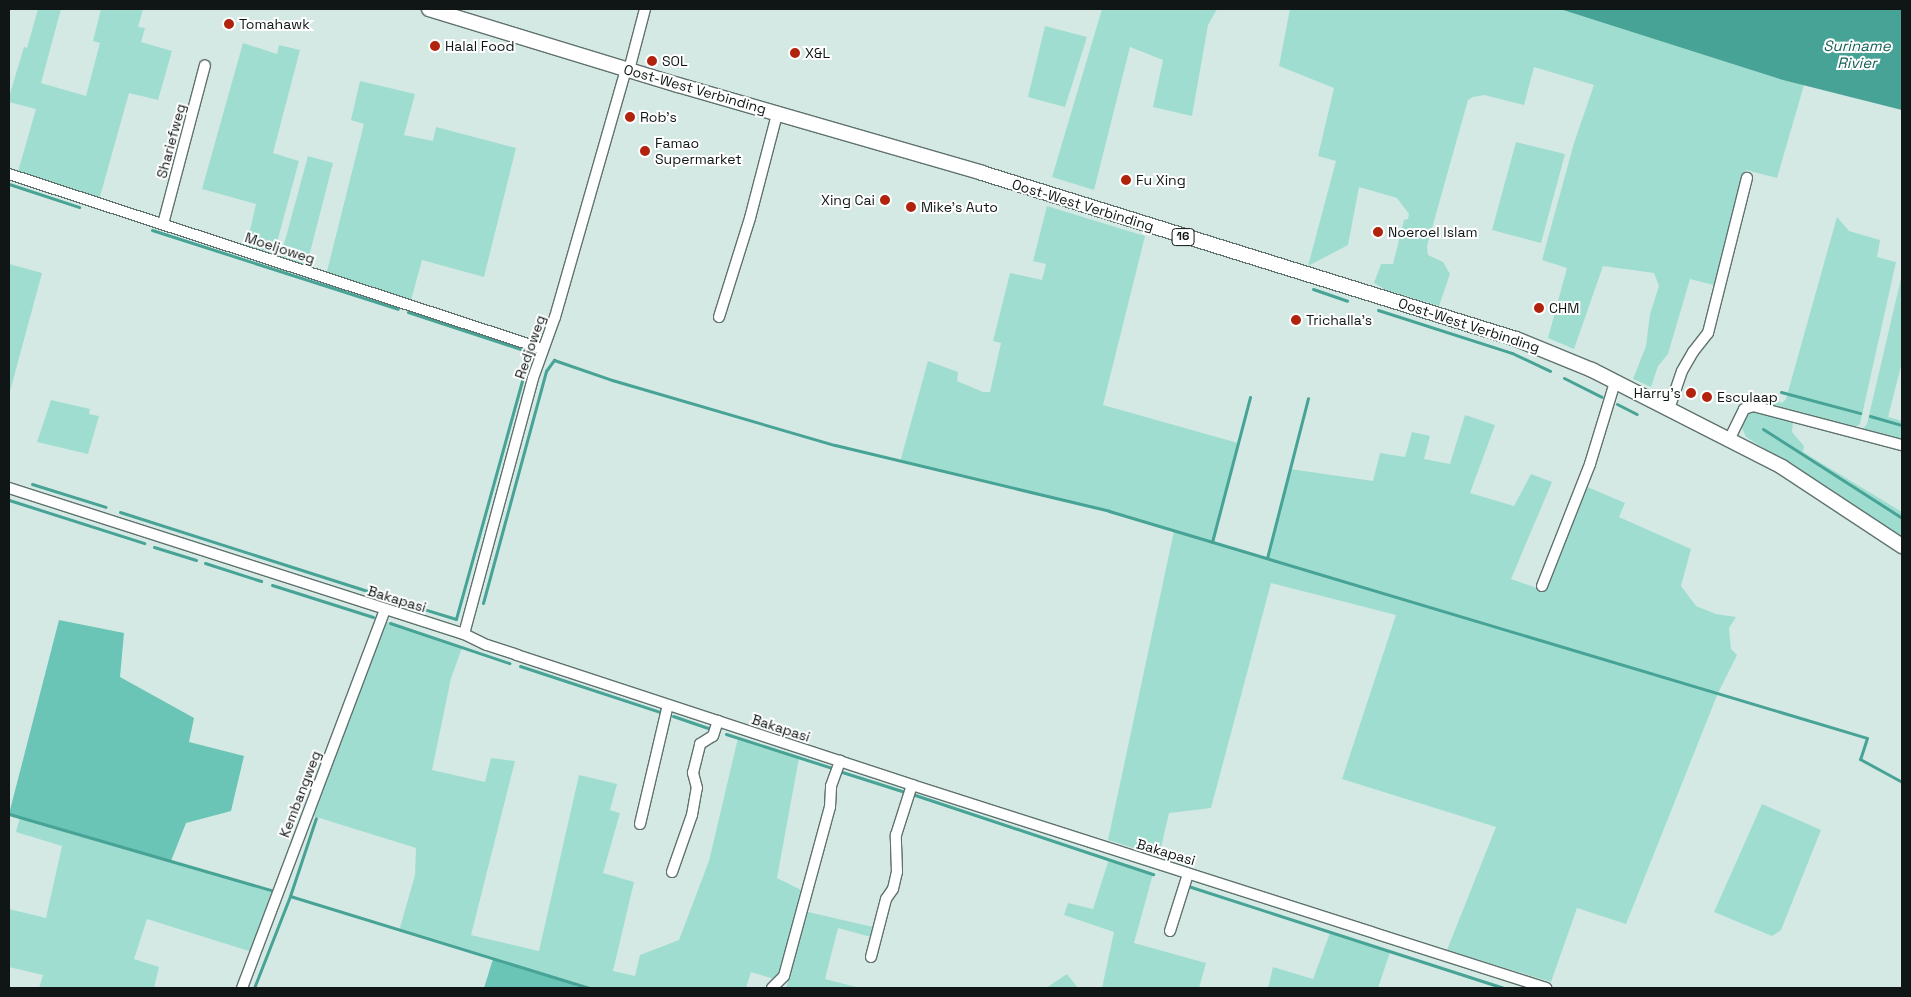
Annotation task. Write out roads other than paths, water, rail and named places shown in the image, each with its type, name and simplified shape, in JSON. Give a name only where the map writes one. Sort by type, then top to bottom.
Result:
[{"type":"main road","name":"Oost-West Verbinding","points":[[428,9],[628,70],[991,176],[1441,314],[1548,351],[1615,382],[1782,467],[1902,546]]},
{"type":"street","name":"Redjoweg","points":[[464,634],[509,464],[543,349],[555,318],[645,9]]},
{"type":"street","name":"Shariefweg","points":[[163,224],[206,65]]},
{"type":"street","points":[[719,317],[750,218],[778,114]]},
{"type":"street","name":"Moeljoweg","points":[[9,174],[543,349]]},
{"type":"street","points":[[1669,409],[1682,372],[1693,352],[1708,334],[1747,178]]},
{"type":"street","points":[[1542,586],[1590,464],[1615,382]]},
{"type":"street","points":[[1729,440],[1744,409],[1753,406],[1902,446]]},
{"type":"street","name":"Bakapasi","points":[[9,488],[464,634],[487,645],[912,785],[1546,988]]},
{"type":"street","name":"Kembangweg","points":[[242,988],[385,610]]},
{"type":"street","points":[[640,824],[668,705]]},
{"type":"street","points":[[672,872],[692,815],[697,788],[693,773],[700,744],[713,736],[718,721]]},
{"type":"street","points":[[772,988],[785,972],[830,807],[831,786],[840,761]]},
{"type":"street","points":[[871,957],[886,899],[893,889],[897,872],[896,834],[912,785]]},
{"type":"street","points":[[1170,931],[1188,874]]},
{"type":"water","name":"Suriname Rivier","points":[[1560,9],[1902,9],[1902,110],[1783,80]]},
{"type":"waterway","points":[[9,184],[79,207]]},
{"type":"waterway","points":[[152,230],[398,309]]},
{"type":"waterway","points":[[1313,289],[1347,301]]},
{"type":"waterway","points":[[1378,310],[1512,353],[1550,371]]},
{"type":"waterway","points":[[408,312],[530,352],[456,619],[421,608]]},
{"type":"waterway","points":[[483,603],[546,371],[554,360],[612,380],[835,445],[1109,511],[1867,738],[1860,759],[1902,782]]},
{"type":"waterway","points":[[1564,378],[1602,397]]},
{"type":"waterway","points":[[1781,392],[1860,413]]},
{"type":"waterway","points":[[1212,542],[1250,397]]},
{"type":"waterway","points":[[1267,558],[1308,398]]},
{"type":"waterway","points":[[1617,404],[1637,414]]},
{"type":"waterway","points":[[1870,416],[1902,425]]},
{"type":"waterway","points":[[1763,429],[1902,518]]},
{"type":"waterway","points":[[32,484],[106,507]]},
{"type":"waterway","points":[[9,500],[144,543]]},
{"type":"waterway","points":[[120,512],[414,606]]},
{"type":"waterway","points":[[154,547],[196,560]]},
{"type":"waterway","points":[[205,563],[261,581]]},
{"type":"waterway","points":[[272,585],[373,617]]},
{"type":"waterway","points":[[390,623],[509,663]]},
{"type":"waterway","points":[[520,666],[663,713]]},
{"type":"waterway","points":[[673,716],[711,729]]},
{"type":"waterway","points":[[726,734],[832,768]]},
{"type":"waterway","points":[[842,772],[905,792]]},
{"type":"waterway","points":[[915,795],[1153,874]]},
{"type":"waterway","points":[[9,814],[271,890]]},
{"type":"waterway","points":[[254,988],[290,896],[316,818]]},
{"type":"waterway","points":[[1188,886],[1503,988]]},
{"type":"waterway","points":[[290,896],[589,988]]},
{"type":"place","name":"Tomahawk","points":[[229,24]]},
{"type":"place","name":"Halal Food","points":[[435,46]]},
{"type":"place","name":"X&L","points":[[795,53]]},
{"type":"place","name":"SOL","points":[[652,61]]},
{"type":"place","name":"Rob's","points":[[630,117]]},
{"type":"place","name":"Famao Supermarket","points":[[645,151]]},
{"type":"place","name":"Fu Xing","points":[[1126,180]]},
{"type":"place","name":"Xing Cai","points":[[885,200]]},
{"type":"place","name":"Mike's Auto","points":[[911,207]]},
{"type":"place","name":"Noeroel Islam","points":[[1378,232]]},
{"type":"place","name":"CHM","points":[[1539,308]]},
{"type":"place","name":"Trichalla's","points":[[1296,320]]},
{"type":"place","name":"Harry's","points":[[1691,393]]},
{"type":"place","name":"Esculaap","points":[[1707,397]]}]
